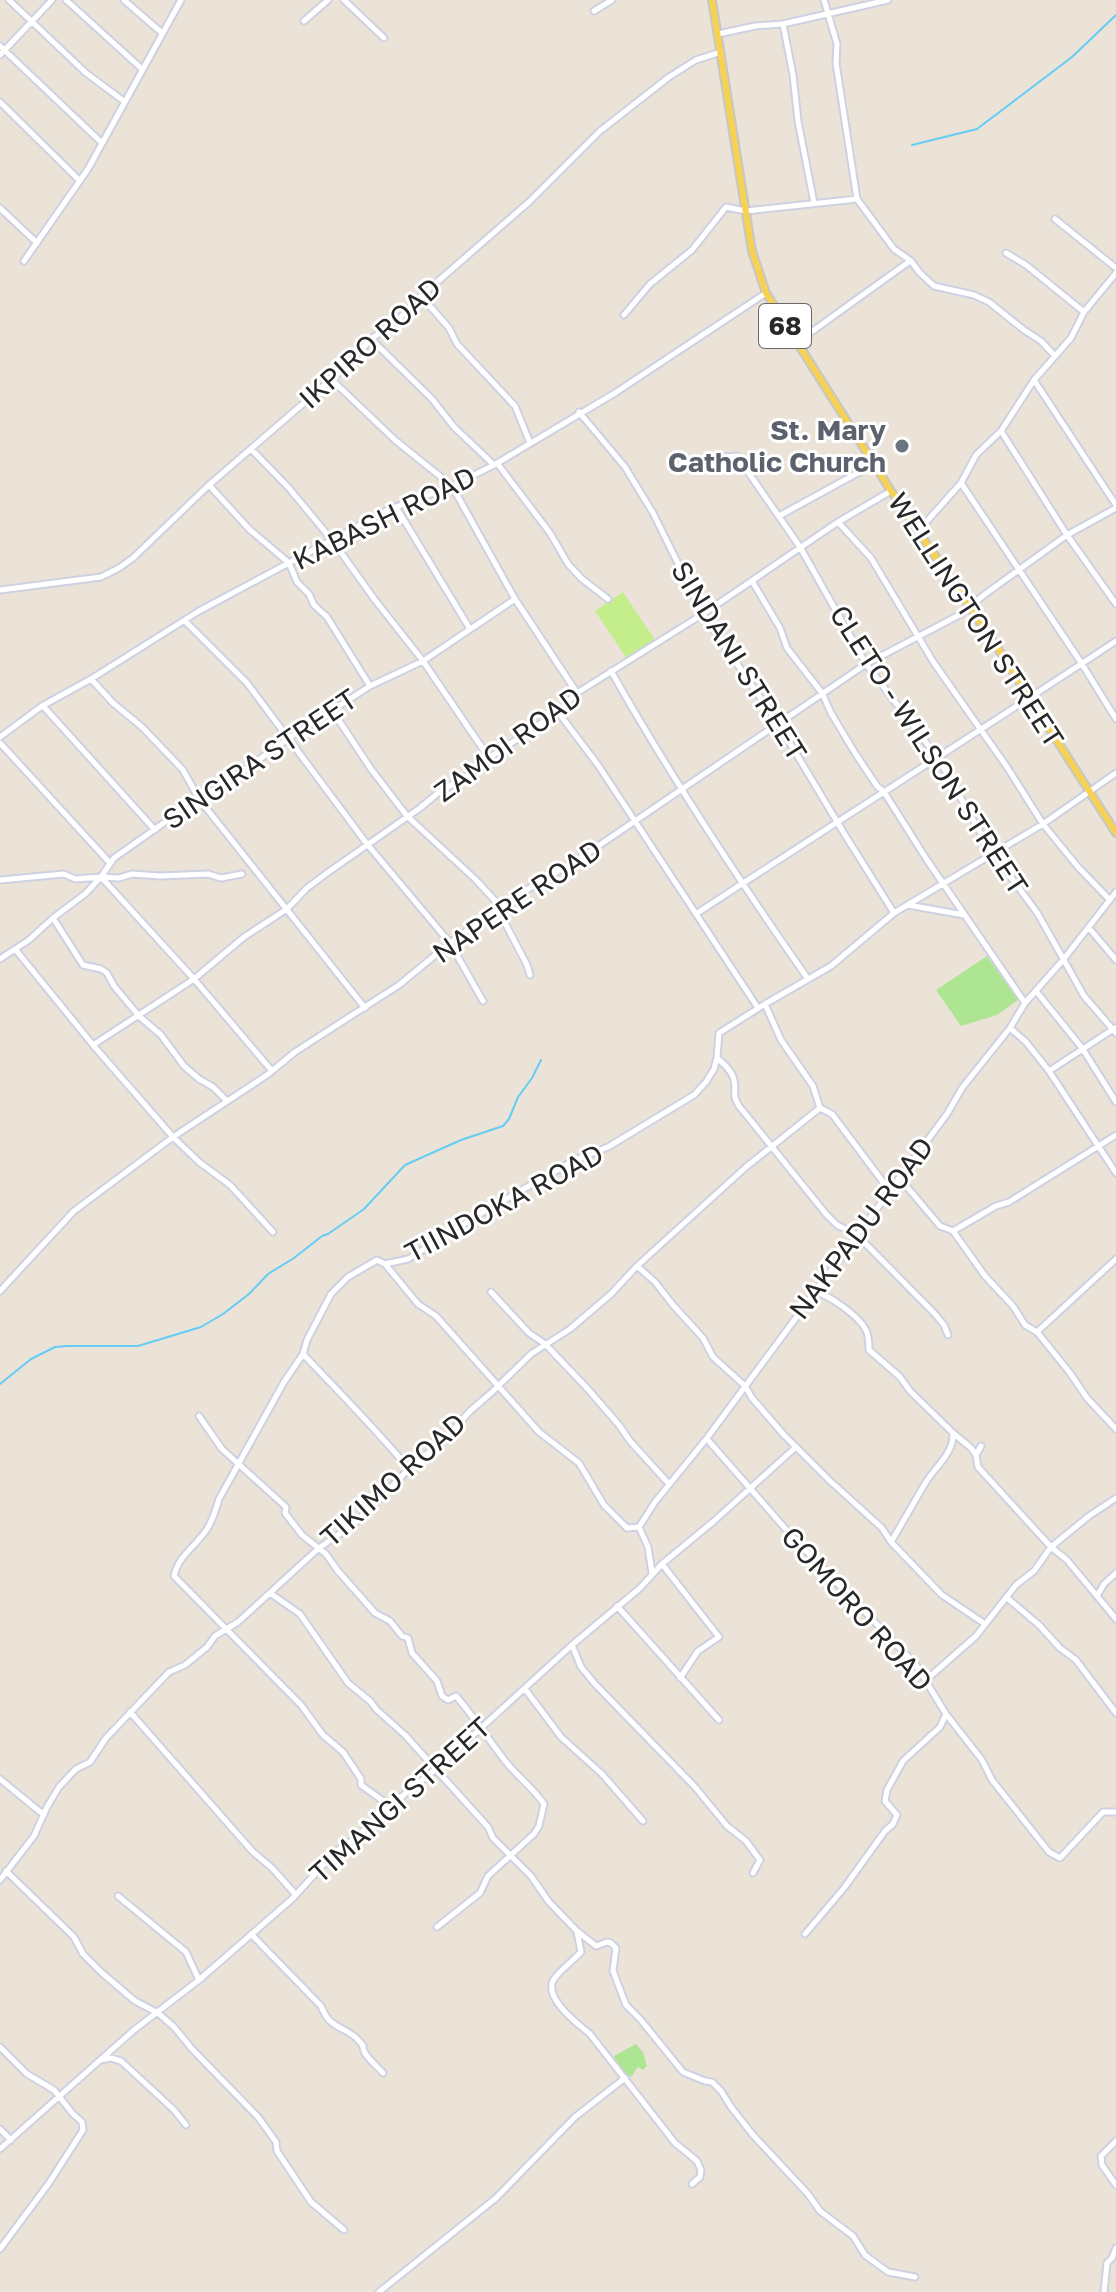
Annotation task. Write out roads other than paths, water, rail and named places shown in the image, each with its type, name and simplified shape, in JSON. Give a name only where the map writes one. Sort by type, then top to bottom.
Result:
[{"type":"main road","name":"WELLINGTON STREET","points":[[712,0],[752,251],[766,293],[891,491],[1030,697],[1116,833]]},
{"type":"street","points":[[9,0],[86,73],[125,102]]},
{"type":"street","points":[[52,0],[2,50],[102,143]]},
{"type":"street","points":[[66,0],[142,69]]},
{"type":"street","points":[[124,0],[162,33]]},
{"type":"street","points":[[24,261],[80,181],[181,0]]},
{"type":"street","points":[[304,21],[328,0]]},
{"type":"street","points":[[344,0],[384,38]]},
{"type":"street","points":[[594,11],[612,0]]},
{"type":"street","points":[[824,0],[837,44],[836,63],[857,199],[894,249],[911,261],[934,286],[974,295],[989,302],[1041,341],[1055,356]]},
{"type":"street","points":[[718,34],[783,24],[888,0]]},
{"type":"street","points":[[783,24],[814,203]]},
{"type":"street","name":"IKPIRO ROAD","points":[[0,590],[101,577],[133,558],[209,485],[349,364],[371,339],[398,320],[421,296],[529,202],[600,131],[682,68],[721,52]]},
{"type":"street","points":[[0,102],[80,181]]},
{"type":"street","points":[[624,315],[650,284],[692,250],[726,207],[746,211],[857,199]]},
{"type":"street","points":[[0,208],[37,243]]},
{"type":"street","points":[[919,530],[961,483],[976,455],[1001,431],[1034,380],[1071,338],[1084,312],[1116,271],[1055,219]]},
{"type":"street","points":[[1006,253],[1026,265],[1084,312]]},
{"type":"street","points":[[796,343],[911,261]]},
{"type":"street","name":"KABASH ROAD","points":[[0,740],[42,706],[289,563],[396,507],[452,486],[495,464],[615,393],[766,293]]},
{"type":"street","points":[[421,296],[449,328],[457,344],[515,406],[530,443]]},
{"type":"street","points":[[371,339],[432,399],[454,427],[495,464],[550,533],[568,564],[608,599]]},
{"type":"street","points":[[331,379],[395,440],[452,486],[515,599],[577,693]]},
{"type":"street","points":[[1034,380],[1116,506]]},
{"type":"street","name":"SINDANI STREET","points":[[579,412],[625,467],[653,513],[703,614],[779,725],[894,913]]},
{"type":"street","points":[[1001,431],[1067,535],[1116,604]]},
{"type":"street","points":[[251,449],[332,540],[423,661],[489,758]]},
{"type":"street","name":"CLETO - WILSON STREET","points":[[694,460],[737,456],[800,547],[866,664],[938,758],[988,846],[1038,914],[1084,996],[1115,1030]]},
{"type":"street","points":[[779,516],[874,464]]},
{"type":"street","points":[[961,483],[1116,719]]},
{"type":"street","points":[[209,485],[249,529],[289,563],[297,582],[327,617],[370,686]]},
{"type":"street","name":"ZAMOI ROAD","points":[[93,1045],[194,979],[244,937],[287,909],[307,888],[438,793],[558,712],[577,693],[703,614],[838,522],[891,491]]},
{"type":"street","name":"NAPERE ROAD","points":[[0,1291],[74,1211],[295,1052],[399,985],[500,906],[635,822],[866,664],[970,608],[1067,535],[1116,506]]},
{"type":"street","points":[[396,507],[470,629]]},
{"type":"street","points":[[838,522],[871,558],[934,663],[1043,824],[1110,900]]},
{"type":"street","points":[[752,581],[780,628],[787,648],[822,693],[855,753],[1025,1003]]},
{"type":"street","name":"SINGIRA STREET","points":[[0,959],[29,940],[85,894],[114,858],[155,830],[178,809],[238,775],[370,686],[423,661],[515,599]]},
{"type":"street","points":[[185,621],[247,683],[367,844],[450,943],[483,1001]]},
{"type":"street","points":[[696,914],[1116,641]]},
{"type":"street","points":[[611,671],[650,739],[742,884],[808,979]]},
{"type":"street","points":[[91,679],[183,770],[199,799],[365,1008]]},
{"type":"street","points":[[42,706],[155,830]]},
{"type":"street","points":[[332,710],[407,816],[500,906],[530,975]]},
{"type":"street","points":[[558,712],[598,765],[758,1008],[831,966],[894,913],[1043,824],[1116,773]]},
{"type":"street","points":[[0,740],[110,863]]},
{"type":"street","points":[[0,880],[64,874],[85,880],[132,874],[208,874],[221,878],[242,874]]},
{"type":"street","points":[[101,877],[272,1071]]},
{"type":"street","name":"NAKPADU ROAD","points":[[639,1527],[947,1114],[962,1088],[1010,1028],[1025,1003],[1116,892]]},
{"type":"street","points":[[908,905],[965,915]]},
{"type":"street","points":[[53,918],[83,965],[107,973],[114,986],[139,1016],[161,1035],[184,1066],[227,1101]]},
{"type":"street","points":[[1089,928],[1116,960]]},
{"type":"street","points":[[15,949],[173,1137],[230,1185],[273,1232]]},
{"type":"street","points":[[1036,991],[1083,1051],[1116,1102]]},
{"type":"street","points":[[765,1004],[781,1040],[813,1086],[820,1108],[832,1114],[889,1191]]},
{"type":"street","name":"TIINDOKA ROAD","points":[[227,1629],[174,1576],[176,1565],[207,1530],[219,1499],[284,1382],[303,1354],[331,1294],[348,1277],[377,1260],[385,1264],[408,1259],[485,1211],[575,1160],[608,1147],[694,1095],[706,1082],[717,1058],[719,1033],[758,1008]]},
{"type":"street","points":[[1010,1028],[1026,1042],[1049,1071],[1116,1173]]},
{"type":"street","points":[[1049,1071],[1115,1030]]},
{"type":"street","points":[[717,1058],[734,1078],[733,1097],[739,1106],[826,1214],[837,1225],[857,1235],[935,1314],[948,1335]]},
{"type":"street","name":"TIKIMO ROAD","points":[[0,1880],[34,1836],[59,1787],[76,1769],[90,1762],[106,1738],[169,1672],[185,1665],[319,1548],[354,1524],[531,1354],[581,1320],[771,1145],[820,1108]]},
{"type":"street","points":[[953,1231],[996,1206],[1009,1202],[1116,1135]]},
{"type":"street","points":[[898,1179],[940,1226],[953,1231],[1025,1325],[1037,1332],[1087,1398],[1116,1429]]},
{"type":"street","points":[[1037,1332],[1116,1259]]},
{"type":"street","points":[[385,1264],[418,1304],[436,1316],[539,1432],[579,1463],[604,1505],[627,1528],[639,1527],[648,1547],[653,1574]]},
{"type":"street","points":[[637,1266],[655,1282],[703,1338],[713,1357],[745,1386],[796,1447],[882,1528],[891,1542],[942,1595],[985,1624]]},
{"type":"street","points":[[823,1281],[829,1296]]},
{"type":"street","points":[[814,1291],[829,1296],[865,1328],[869,1350],[971,1448],[978,1467],[1051,1547],[1067,1560],[1116,1619]]},
{"type":"street","points":[[491,1292],[586,1387],[669,1484]]},
{"type":"street","points":[[303,1354],[362,1414],[409,1469]]},
{"type":"street","points":[[199,1416],[222,1449],[286,1507],[285,1513],[302,1535],[319,1548],[375,1613],[390,1621],[402,1636],[408,1638],[412,1653],[437,1681],[442,1696],[448,1700],[456,1696],[505,1761],[544,1804],[534,1834],[488,1876],[480,1893],[437,1927]]},
{"type":"street","points":[[891,1542],[927,1479],[949,1451],[953,1433]]},
{"type":"street","name":"GOMORO ROAD","points":[[707,1438],[790,1534],[916,1665],[946,1714],[982,1760],[992,1780],[1049,1852],[1060,1858],[1103,1812],[1116,1812]]},
{"type":"street","name":"TIMANGI STREET","points":[[0,2149],[99,2060],[199,1980],[296,1895],[335,1852],[436,1769],[796,1447]]},
{"type":"street","points":[[971,1448],[980,1447],[976,1455]]},
{"type":"street","points":[[926,1680],[985,1624],[1016,1585],[1034,1571],[1051,1547],[1116,1498]]},
{"type":"street","points":[[662,1564],[719,1637],[698,1651],[680,1678]]},
{"type":"street","points":[[1097,1596],[1116,1573]]},
{"type":"street","points":[[270,1593],[300,1614],[348,1683],[370,1701],[436,1769],[577,1931],[596,1946],[607,1942],[616,1948],[613,1971],[626,2005],[683,2072],[712,2082],[721,2091],[753,2135],[820,2211],[853,2236],[861,2251],[888,2272],[915,2277]]},
{"type":"street","points":[[1006,1597],[1076,1660],[1116,1713]]},
{"type":"street","points":[[617,1606],[719,1720]]},
{"type":"street","points":[[227,1629],[301,1705],[323,1735],[343,1752],[361,1779],[361,1785],[390,1806]]},
{"type":"street","points":[[572,1645],[581,1667],[595,1684],[695,1787],[727,1826],[746,1841],[760,1860],[753,1873]]},
{"type":"street","points":[[525,1689],[561,1737],[602,1774],[643,1821]]},
{"type":"street","points":[[130,1712],[253,1852],[296,1895]]},
{"type":"street","points":[[805,1934],[893,1824],[897,1815],[885,1801],[887,1790],[903,1761],[940,1727],[946,1714]]},
{"type":"street","points":[[0,1779],[44,1815]]},
{"type":"street","points":[[6,1871],[74,1937],[83,1954],[102,1973],[135,2001],[158,2013],[174,2027],[258,2117],[311,2202],[344,2230]]},
{"type":"street","points":[[118,1896],[186,1952],[199,1980]]},
{"type":"street","points":[[577,1931],[581,1952],[552,1982],[551,1990],[561,2008],[590,2034],[675,2143],[697,2161],[700,2177],[692,2184]]},
{"type":"street","points":[[251,1934],[321,2006],[334,2026],[350,2033],[362,2044],[365,2055],[383,2073]]},
{"type":"street","points":[[0,2047],[27,2074],[54,2090],[82,2122],[83,2130],[49,2183],[0,2249]]},
{"type":"street","points":[[99,2060],[111,2058],[121,2061],[186,2125]]},
{"type":"street","points":[[379,2292],[496,2198],[575,2117],[625,2078]]},
{"type":"street","points":[[0,2129],[11,2140]]},
{"type":"street","points":[[1116,2141],[1101,2156],[1102,2165],[1116,2185]]},
{"type":"street","points":[[1104,2292],[1107,2263],[1116,2248]]},
{"type":"waterway","points":[[912,145],[977,129],[1072,57],[1116,15]]},
{"type":"waterway","points":[[0,1384],[31,1359],[55,1347],[138,1346],[201,1327],[223,1314],[268,1274],[364,1209],[405,1165],[461,1140],[503,1126],[541,1060]]},
{"type":"place","name":"St. Mary Catholic Church","points":[[902,446]]}]
